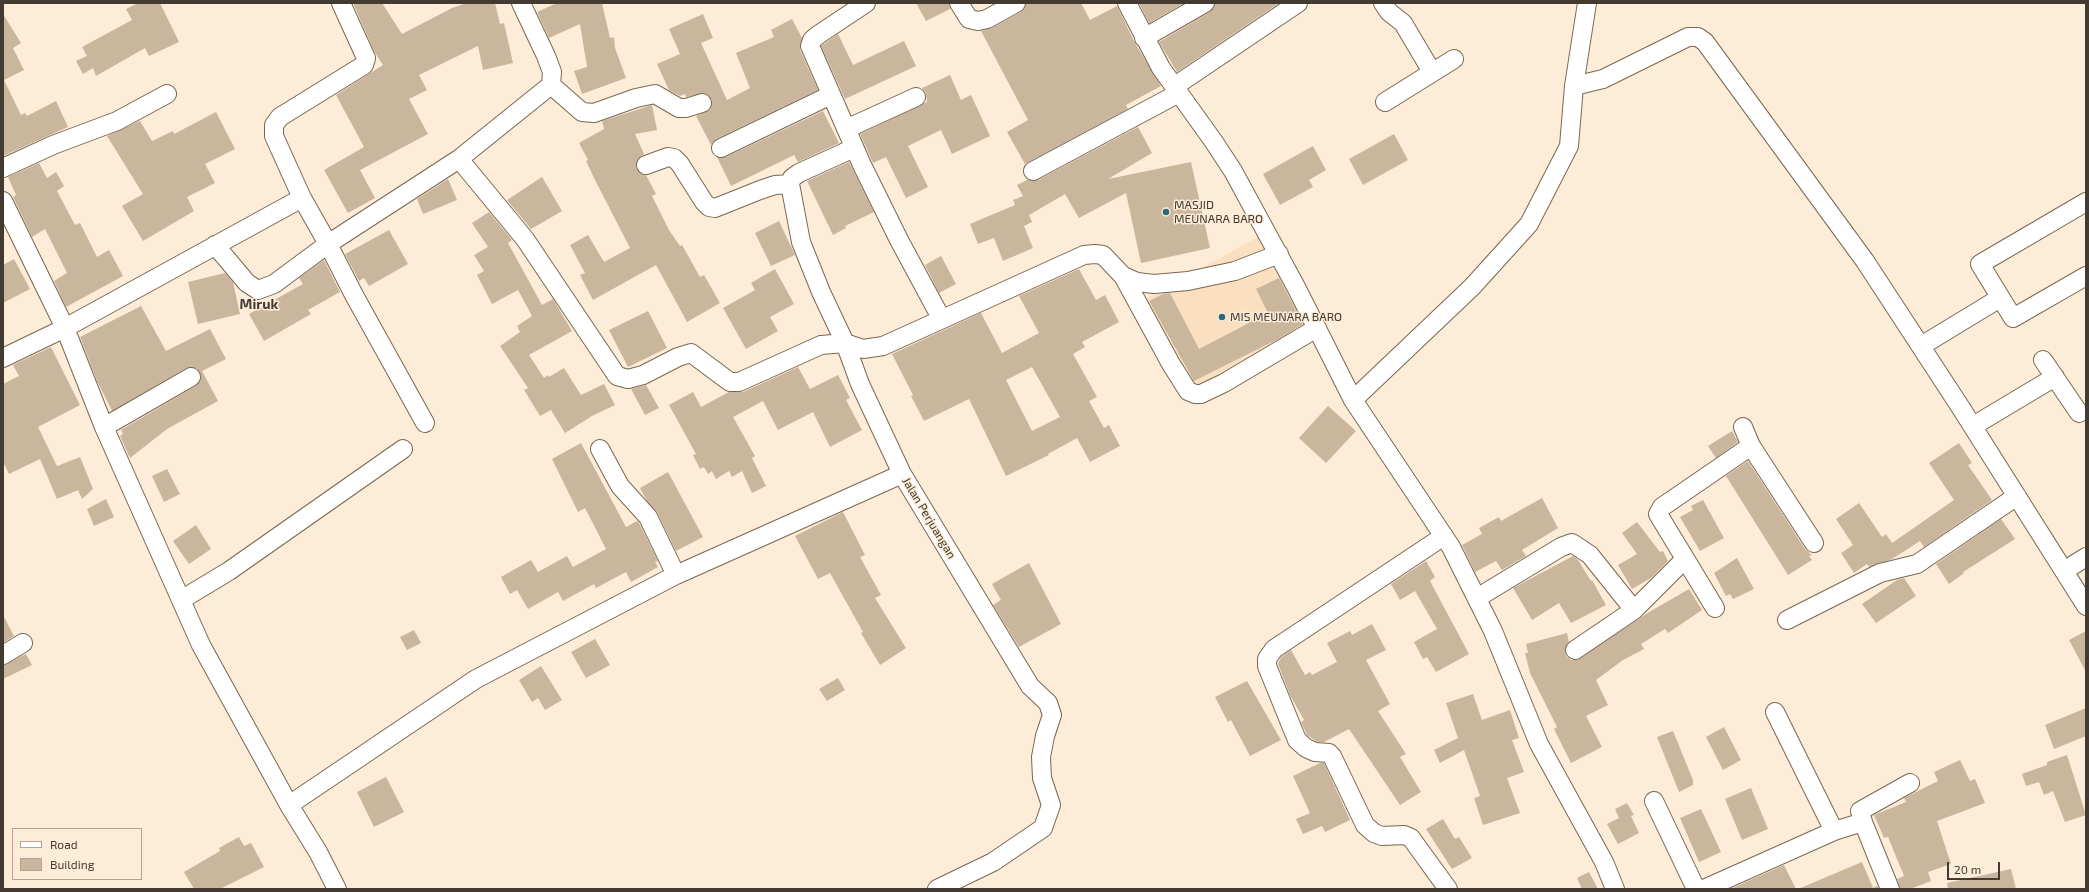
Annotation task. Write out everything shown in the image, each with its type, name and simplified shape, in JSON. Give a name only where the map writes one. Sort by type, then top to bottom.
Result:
[{"type":"street","points":[[341,3],[366,58],[364,65],[280,117],[274,125],[274,136],[302,198],[328,244],[354,296],[425,423]]},
{"type":"street","points":[[215,245],[247,283],[258,290],[274,284],[328,244],[459,159],[550,85],[552,72],[521,3]]},
{"type":"street","points":[[866,3],[812,40],[810,46],[854,148],[899,240],[941,318]]},
{"type":"street","points":[[959,3],[969,20],[978,21],[987,19],[1016,3]]},
{"type":"street","points":[[1127,3],[1161,68],[1233,171],[1279,254],[1347,389],[1444,536],[1493,631],[1539,744],[1604,862],[1615,889]]},
{"type":"street","points":[[1144,38],[1206,3]]},
{"type":"street","points":[[1033,171],[1177,90],[1298,3]]},
{"type":"street","points":[[1347,389],[1472,287],[1528,224],[1569,146],[1574,86],[1587,3]]},
{"type":"street","points":[[1391,6],[1403,22],[1432,72]]},
{"type":"street","points":[[1574,86],[1603,78],[1688,37],[1698,37],[1705,42],[1864,261],[1973,426],[2086,606]]},
{"type":"street","points":[[1385,102],[1454,59]]},
{"type":"street","points":[[550,85],[582,112],[594,113],[636,98],[655,94],[678,108],[686,108],[702,103]]},
{"type":"street","points":[[3,168],[53,145],[118,121],[167,94]]},
{"type":"street","points":[[721,148],[831,95]]},
{"type":"street","points":[[846,128],[916,97]]},
{"type":"street","points":[[646,165],[668,157],[674,158],[680,164],[704,202],[709,207],[716,208],[775,185],[790,184],[792,178],[799,172],[854,148]]},
{"type":"street","points":[[459,159],[525,239],[617,376],[628,379],[643,375],[678,357],[691,353],[730,382],[739,382],[821,345],[845,343],[863,349],[883,346],[941,318],[1084,255],[1095,254],[1103,255],[1123,276],[1171,364],[1188,391],[1195,394],[1201,394],[1224,383],[1317,328]]},
{"type":"street","name":"Jalan Perjuangan","points":[[790,184],[801,242],[821,292],[845,343],[860,384],[902,474],[1030,686],[1048,703],[1052,715],[1045,736],[1041,757],[1042,778],[1051,805],[1043,828],[993,862],[937,889]]},
{"type":"street","points":[[3,358],[65,328],[302,198]]},
{"type":"street","points":[[3,200],[65,328],[104,427],[201,645],[289,805],[318,852],[337,889]]},
{"type":"street","points":[[2086,202],[1980,264],[2013,318],[2086,276]]},
{"type":"street","points":[[1123,276],[1136,282],[1154,284],[1188,281],[1235,271],[1279,254]]},
{"type":"street","points":[[1921,346],[2000,298]]},
{"type":"street","points":[[2043,360],[2078,413]]},
{"type":"street","points":[[104,427],[191,377]]},
{"type":"street","points":[[1973,426],[2055,377]]},
{"type":"street","points":[[1743,427],[1751,446],[1814,543]]},
{"type":"street","points":[[1715,608],[1658,514],[1662,507],[1751,446]]},
{"type":"street","points":[[181,600],[229,571],[403,449]]},
{"type":"street","points":[[600,449],[620,486],[648,517],[676,575]]},
{"type":"street","points":[[289,805],[476,679],[676,575],[902,474]]},
{"type":"street","points":[[1787,620],[1880,574],[1917,564],[2017,496]]},
{"type":"street","points":[[1444,536],[1274,649],[1267,659],[1267,666],[1297,740],[1306,748],[1315,752],[1329,753],[1332,756],[1365,825],[1374,833],[1382,836],[1404,835],[1411,838],[1448,889]]},
{"type":"street","points":[[1477,598],[1561,547],[1572,543],[1590,555],[1634,610]]},
{"type":"street","points":[[2064,570],[2086,557]]},
{"type":"street","points":[[1576,650],[1634,610],[1685,559]]},
{"type":"street","points":[[3,655],[23,643]]},
{"type":"street","points":[[1775,712],[1834,831]]},
{"type":"street","points":[[1890,889],[1860,811],[1910,783]]},
{"type":"street","points":[[1654,801],[1696,889]]},
{"type":"street","points":[[1704,889],[1834,831],[1863,822]]},
{"type":"shaded area","name":"MIS MEUNARA BARO","points":[[1260,236],[1310,329],[1184,398],[1134,305]]},
{"type":"building","points":[[138,3],[160,3],[179,42],[149,56],[145,48],[96,76],[93,68],[83,74],[76,61],[87,56],[82,47],[132,20],[126,9]]},
{"type":"building","points":[[353,3],[382,3],[402,34],[452,8],[467,3],[495,3],[500,24],[504,23],[513,63],[483,70],[478,46],[419,75],[427,90],[409,99],[428,134],[360,170],[375,198],[348,213],[324,170],[364,147],[336,95],[383,65],[374,51]]},
{"type":"building","points":[[557,3],[602,3],[610,38],[614,37],[615,48],[626,78],[582,94],[574,71],[587,67],[580,24],[549,38],[537,12]]},
{"type":"building","points":[[916,3],[949,3],[950,9],[926,21]]},
{"type":"building","points":[[1026,3],[1081,3],[1090,20],[1117,6],[1135,43],[1161,86],[1126,105],[1128,109],[1025,164],[1007,132],[1028,120],[981,31],[992,28],[1021,12]]},
{"type":"building","points":[[1139,3],[1184,3],[1149,23]]},
{"type":"building","points":[[1215,3],[1279,3],[1177,72],[1159,42],[1210,12]]},
{"type":"building","points":[[3,14],[21,43],[13,48],[24,70],[4,80],[21,115],[25,113],[27,116],[56,101],[68,127],[3,156]]},
{"type":"building","points":[[703,14],[713,38],[701,43],[727,100],[750,88],[736,53],[774,37],[771,30],[792,19],[802,38],[800,50],[818,90],[716,139],[711,145],[696,116],[710,110],[712,100],[704,93],[686,97],[685,94],[680,96],[669,90],[657,64],[680,54],[669,29]]},
{"type":"building","points":[[838,34],[853,65],[904,41],[916,66],[845,99],[821,46]]},
{"type":"building","points":[[950,75],[961,100],[971,95],[990,136],[952,154],[941,130],[908,146],[928,187],[906,198],[886,157],[873,163],[860,134],[927,102],[926,93],[922,88]]},
{"type":"building","points":[[652,105],[657,130],[635,134],[644,154],[638,159],[636,168],[640,173],[646,175],[656,194],[652,196],[669,230],[680,246],[682,245],[700,277],[704,275],[720,303],[687,322],[656,265],[593,300],[580,275],[585,273],[570,245],[588,235],[604,262],[630,248],[595,180],[586,161],[588,160],[579,143],[604,129],[602,121]]},
{"type":"building","points":[[823,111],[839,143],[798,162],[794,155],[731,186],[717,157],[726,157]]},
{"type":"building","points":[[216,112],[235,149],[205,164],[215,183],[187,197],[194,211],[143,241],[122,206],[143,194],[107,136],[140,121],[152,141],[173,131],[174,134]]},
{"type":"building","points":[[1138,127],[1152,153],[1108,179],[1191,162],[1210,248],[1141,263],[1126,193],[1079,218],[1065,194],[1029,215],[1032,222],[1024,226],[1033,248],[1003,261],[994,238],[978,244],[970,224],[1015,205],[1013,200],[1023,196],[1017,185],[1027,180],[1038,180]]},
{"type":"building","points":[[1394,134],[1408,160],[1363,185],[1349,159]]},
{"type":"building","points":[[1313,146],[1326,170],[1309,180],[1313,187],[1280,205],[1263,174]]},
{"type":"building","points":[[849,162],[874,212],[845,226],[846,228],[833,235],[807,181]]},
{"type":"building","points":[[39,163],[47,178],[56,172],[64,186],[57,191],[75,225],[80,223],[97,257],[109,250],[123,276],[66,307],[54,281],[67,273],[45,229],[32,237],[13,197],[16,195],[8,177]]},
{"type":"building","points":[[542,177],[562,211],[531,229],[507,200]]},
{"type":"building","points":[[448,179],[457,200],[423,214],[417,199]]},
{"type":"building","points":[[489,212],[512,240],[508,243],[542,305],[553,299],[572,331],[529,355],[544,378],[548,375],[549,377],[564,368],[581,395],[604,384],[615,405],[592,416],[565,433],[551,410],[540,416],[524,390],[528,388],[500,346],[520,332],[517,326],[532,316],[518,290],[492,304],[477,275],[484,271],[474,255],[488,247],[472,223]]},
{"type":"building","points":[[779,221],[795,255],[771,266],[755,233]]},
{"type":"building","points":[[389,230],[408,264],[369,286],[364,278],[359,281],[345,254]]},
{"type":"building","points":[[941,256],[956,284],[939,293],[925,265]]},
{"type":"building","points":[[14,259],[30,289],[3,303],[3,265]]},
{"type":"building","points":[[324,260],[340,292],[308,310],[311,314],[264,341],[249,314],[303,284],[299,278]]},
{"type":"building","points":[[775,269],[794,304],[770,317],[778,331],[746,349],[723,308],[755,290],[751,283]]},
{"type":"building","points":[[1079,269],[1096,300],[1105,295],[1119,322],[1082,342],[1085,347],[1073,354],[1097,397],[1089,401],[1104,428],[1109,425],[1120,446],[1090,462],[1077,438],[1048,454],[1049,455],[1006,476],[969,399],[924,421],[911,396],[913,395],[892,354],[981,313],[1002,353],[1039,333],[1019,296]],"holes":[[[1032,367],[1060,417],[1032,431],[1006,380]]]},
{"type":"building","points":[[225,273],[233,282],[240,314],[198,324],[188,282]]},
{"type":"building","points":[[1279,278],[1303,324],[1278,339],[1194,381],[1149,301],[1163,294],[1170,293],[1199,349],[1268,313],[1256,289]]},
{"type":"building","points":[[141,306],[166,351],[210,329],[226,359],[202,371],[218,401],[167,429],[130,458],[120,436],[123,434],[121,430],[196,386],[201,377],[197,368],[186,368],[112,411],[97,381],[80,337]]},
{"type":"building","points":[[648,311],[667,348],[628,367],[609,330]]},
{"type":"building","points":[[51,347],[80,405],[38,427],[57,466],[80,457],[93,489],[82,499],[78,490],[57,499],[40,459],[9,474],[3,462],[3,384],[19,376],[13,365]]},
{"type":"building","points":[[798,367],[810,389],[838,375],[850,398],[846,400],[862,430],[830,447],[813,412],[778,430],[763,401],[733,417],[755,456],[752,458],[766,486],[752,493],[742,471],[732,477],[729,471],[716,479],[712,471],[708,474],[704,467],[700,469],[693,455],[696,454],[669,405],[693,392],[701,407],[729,392],[743,392]]},
{"type":"building","points":[[646,385],[659,408],[645,415],[631,389]]},
{"type":"building","points":[[1328,406],[1356,431],[1326,463],[1299,438]]},
{"type":"building","points":[[1732,431],[1738,442],[1716,458],[1708,446]]},
{"type":"building","points":[[581,443],[626,527],[637,521],[639,523],[658,561],[655,562],[658,567],[631,582],[626,572],[596,588],[594,584],[563,601],[558,592],[528,609],[517,590],[510,594],[501,577],[531,560],[538,572],[567,556],[573,567],[606,549],[585,508],[578,512],[552,459]]},
{"type":"building","points":[[1959,443],[1972,463],[1968,465],[1992,500],[1924,547],[1920,541],[1892,559],[1869,567],[1867,564],[1854,573],[1841,553],[1853,545],[1836,519],[1859,503],[1882,537],[1886,534],[1892,543],[1954,500],[1929,463]]},
{"type":"building","points":[[1748,461],[1805,549],[1812,555],[1809,556],[1812,560],[1788,575],[1726,476]]},
{"type":"building","points":[[167,469],[180,494],[164,502],[152,476]]},
{"type":"building","points":[[668,472],[703,537],[676,551],[657,512],[647,501],[640,488]]},
{"type":"building","points":[[1542,498],[1558,528],[1522,550],[1526,556],[1502,570],[1496,561],[1475,572],[1462,545],[1482,534],[1479,528],[1499,517],[1501,521]]},
{"type":"building","points":[[106,499],[114,517],[94,526],[87,509]]},
{"type":"building","points":[[1703,500],[1724,538],[1700,551],[1680,517],[1693,510],[1691,506]]},
{"type":"building","points":[[843,512],[865,555],[860,557],[881,595],[875,598],[906,648],[880,665],[861,633],[863,632],[830,573],[818,579],[795,536]]},
{"type":"building","points":[[2001,519],[2015,539],[1963,572],[1964,573],[1949,584],[1936,564]]},
{"type":"building","points":[[1637,522],[1660,552],[1663,551],[1668,561],[1651,578],[1632,589],[1618,565],[1637,554],[1622,533]]},
{"type":"building","points":[[196,525],[211,549],[189,564],[173,541]]},
{"type":"building","points":[[1573,556],[1578,560],[1591,581],[1592,580],[1606,605],[1571,623],[1559,603],[1532,620],[1513,588]]},
{"type":"building","points":[[1737,558],[1754,589],[1733,599],[1730,594],[1726,596],[1714,573]]},
{"type":"building","points":[[1426,561],[1435,577],[1430,581],[1469,654],[1436,672],[1427,657],[1423,659],[1414,642],[1437,629],[1415,591],[1400,600],[1391,584]]},
{"type":"building","points":[[1029,563],[1061,624],[1019,647],[993,605],[1001,600],[992,584]]},
{"type":"building","points":[[1904,578],[1916,596],[1876,623],[1862,604],[1897,580]]},
{"type":"building","points":[[1689,589],[1702,610],[1668,633],[1665,629],[1641,644],[1644,649],[1623,660],[1596,680],[1608,705],[1586,716],[1602,747],[1571,763],[1554,729],[1557,727],[1530,673],[1525,653],[1528,653],[1526,644],[1567,633],[1569,642],[1565,650],[1566,656],[1571,660],[1576,660],[1651,611]]},
{"type":"building","points":[[3,615],[14,636],[3,643]]},
{"type":"building","points":[[1372,624],[1386,650],[1366,660],[1390,704],[1378,711],[1406,754],[1400,757],[1421,792],[1400,805],[1349,729],[1324,742],[1318,742],[1307,735],[1301,722],[1304,720],[1290,695],[1278,664],[1281,657],[1291,650],[1305,675],[1310,672],[1312,675],[1337,662],[1327,643],[1350,631],[1352,635]]},
{"type":"building","points":[[414,630],[421,643],[407,650],[400,637]]},
{"type":"building","points":[[2086,631],[2086,672],[2069,640]]},
{"type":"building","points":[[595,639],[610,665],[586,678],[571,652]]},
{"type":"building","points":[[26,654],[32,665],[3,679],[3,665]]},
{"type":"building","points":[[541,666],[562,700],[545,710],[538,698],[532,702],[519,680]]},
{"type":"building","points":[[838,678],[845,690],[827,701],[819,689]]},
{"type":"building","points":[[1247,681],[1281,740],[1250,756],[1231,720],[1228,722],[1215,697]]},
{"type":"building","points":[[1473,694],[1482,720],[1510,710],[1519,738],[1512,740],[1524,772],[1507,778],[1520,813],[1483,825],[1474,798],[1480,796],[1464,750],[1440,763],[1434,750],[1458,738],[1446,703]]},
{"type":"building","points":[[2086,708],[2086,736],[2054,749],[2045,725]]},
{"type":"building","points":[[1724,727],[1741,760],[1723,770],[1706,737]]},
{"type":"building","points":[[1673,731],[1693,780],[1693,785],[1679,792],[1657,737]]},
{"type":"building","points":[[2067,755],[2086,815],[2065,822],[2053,791],[2044,795],[2039,782],[2026,786],[2022,774],[2047,765],[2047,762]]},
{"type":"building","points":[[1960,760],[1970,781],[1975,779],[1985,803],[1937,821],[1951,864],[1928,872],[1931,881],[1910,889],[1900,889],[1897,879],[1904,876],[1888,837],[1884,838],[1874,815],[1906,802],[1904,798],[1938,781],[1934,772]]},
{"type":"building","points":[[1320,763],[1324,763],[1350,820],[1325,832],[1322,826],[1303,834],[1296,819],[1310,813],[1293,776]]},
{"type":"building","points":[[386,777],[404,812],[374,827],[357,792]]},
{"type":"building","points":[[1751,788],[1768,829],[1742,840],[1725,799]]},
{"type":"building","points":[[1627,803],[1634,815],[1631,816],[1639,833],[1618,844],[1607,824],[1619,818],[1615,809]]},
{"type":"building","points":[[1701,809],[1721,852],[1699,862],[1680,818]]},
{"type":"building","points":[[1443,819],[1455,839],[1459,837],[1472,858],[1452,869],[1426,829]]},
{"type":"building","points":[[239,837],[244,846],[251,843],[264,867],[220,889],[194,889],[184,872],[220,851],[219,848]]},
{"type":"building","points":[[1862,862],[1873,888],[1877,886],[1879,889],[1798,889]]},
{"type":"building","points":[[1784,865],[1796,889],[1730,889]]},
{"type":"building","points":[[2011,869],[2016,889],[1948,889],[1947,883]]},
{"type":"building","points":[[1589,872],[1598,889],[1582,889],[1577,878]]},
{"type":"place","name":"MASJID MEUNARA BARO","points":[[1166,212]]},
{"type":"place","name":"MIS MEUNARA BARO","points":[[1222,317]]},
{"type":"district","name":"Miruk","points":[[259,304]]}]
